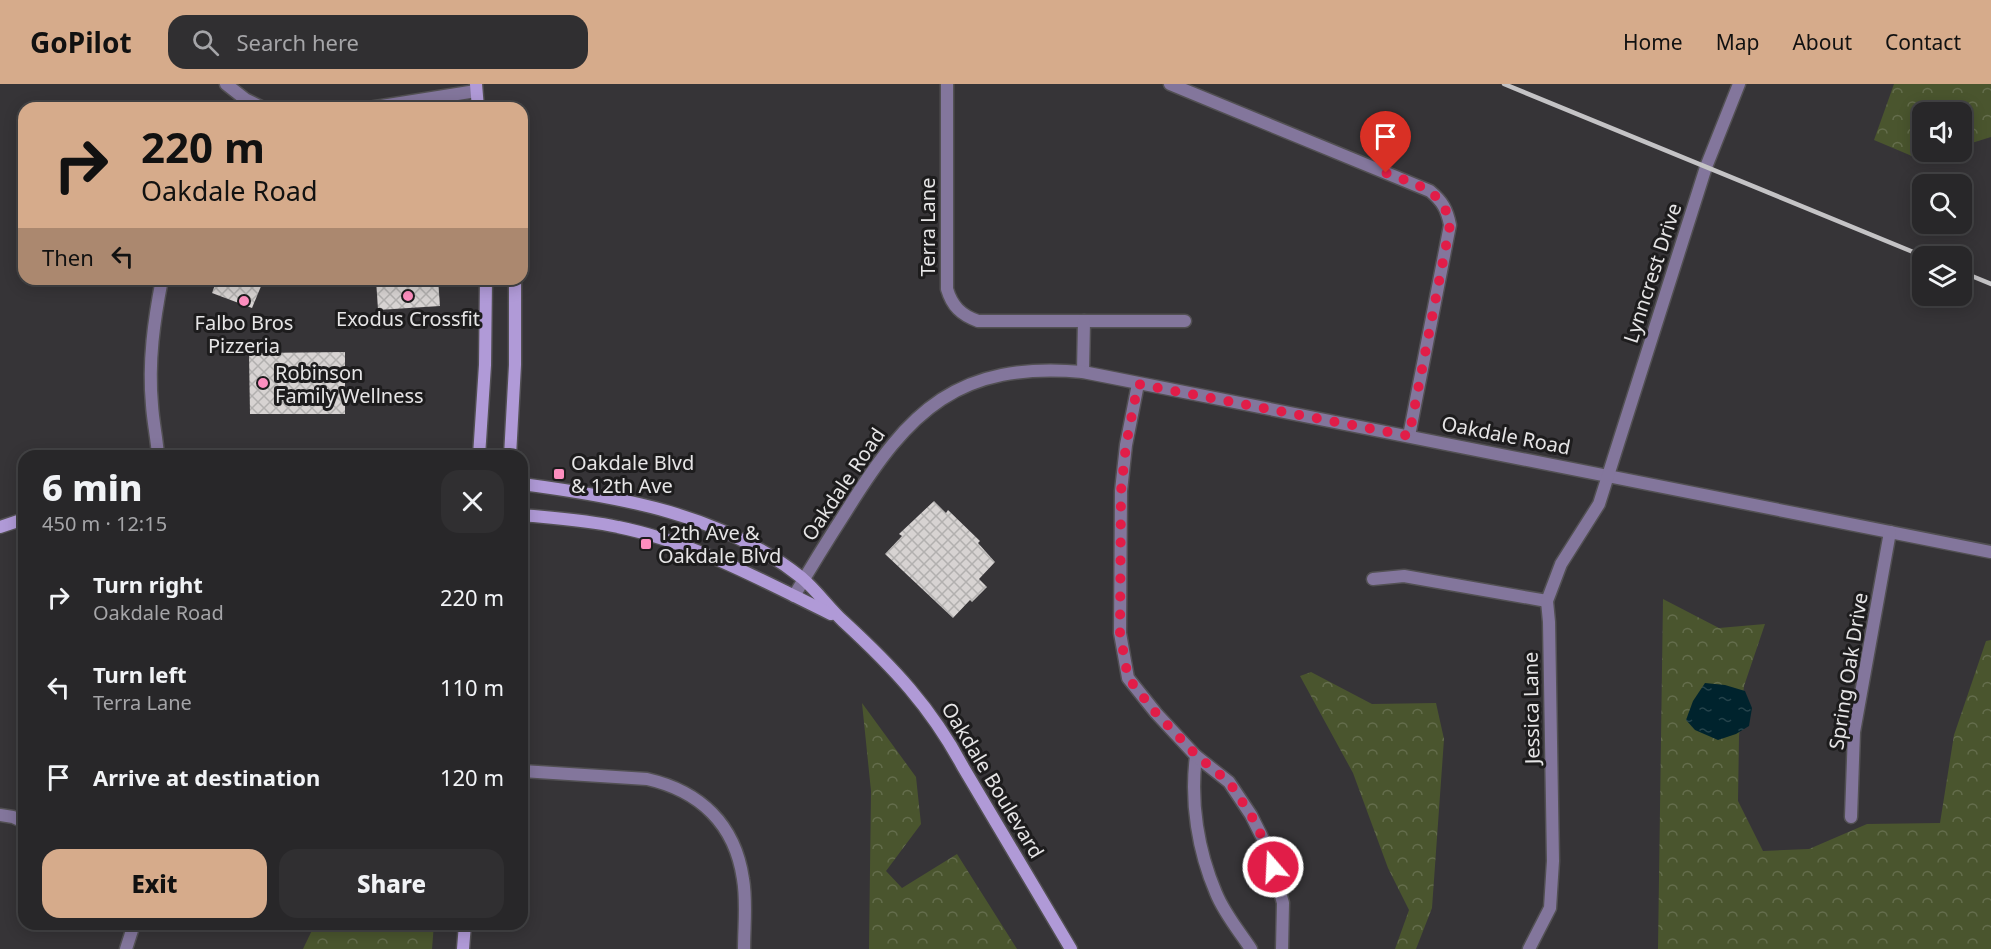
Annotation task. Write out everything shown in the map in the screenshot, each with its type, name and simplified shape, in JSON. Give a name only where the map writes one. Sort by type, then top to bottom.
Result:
[{"type":"main road","points":[[476,87],[477,102]]},
{"type":"main road","points":[[476,87],[481,102]]},
{"type":"main road","points":[[479,450],[485,365],[486,285]]},
{"type":"main road","points":[[510,450],[516,356],[515,285]]},
{"type":"main road","name":"Oakdale Boulevard","points":[[528,485],[588,493],[643,504],[689,517],[725,532],[765,553],[803,579],[892,667],[933,717],[1071,949]]},
{"type":"main road","name":"Oakdale Boulevard","points":[[528,516],[619,527],[652,536],[727,564],[841,619]]},
{"type":"main road","points":[[0,527],[18,521]]},
{"type":"main road","points":[[463,949],[465,930]]},
{"type":"street","points":[[225,84],[241,102]]},
{"type":"street","name":"Terra Lane","points":[[946,84],[947,289],[950,300],[958,311],[978,321],[1185,321]]},
{"type":"street","points":[[1170,84],[1430,191],[1441,200],[1448,212],[1450,225],[1409,436]]},
{"type":"street","name":"Lynncrest Drive","points":[[1608,476],[1706,167],[1739,84]]},
{"type":"street","points":[[400,102],[476,87]]},
{"type":"street","points":[[157,450],[152,404],[151,360],[154,316],[161,285]]},
{"type":"street","points":[[1083,372],[1084,321]]},
{"type":"street","name":"Oakdale Road","points":[[794,596],[869,474],[901,434],[925,410],[969,385],[993,376],[1024,371],[1083,372],[1991,552]]},
{"type":"street","points":[[1138,384],[1126,445],[1121,491],[1120,633],[1128,678],[1156,713],[1197,756],[1229,782],[1251,815],[1268,849],[1283,903],[1282,949]]},
{"type":"street","name":"Jessica Lane","points":[[1529,949],[1550,908],[1553,861],[1547,601],[1561,564],[1599,504],[1608,476]]},
{"type":"street","name":"Spring Oak Drive","points":[[1851,817],[1854,732],[1890,532]]},
{"type":"street","points":[[1373,579],[1404,576],[1547,601]]},
{"type":"street","points":[[1197,756],[1194,775],[1197,834],[1216,895],[1251,949]]},
{"type":"street","points":[[528,771],[647,779],[667,784],[706,806],[732,840],[740,860],[744,882],[744,949]]},
{"type":"street","points":[[0,815],[18,819]]},
{"type":"street","points":[[126,949],[132,930]]},
{"type":"green space","points":[[1894,84],[1991,84],[1991,137],[1972,143],[1972,102],[1912,102],[1912,156],[1874,140]]},
{"type":"green space","points":[[1663,599],[1719,628],[1765,624],[1744,686],[1739,736],[1738,801],[1763,851],[1809,849],[1867,824],[1940,823],[1954,735],[1986,641],[1991,640],[1991,949],[1658,949]]},
{"type":"green space","points":[[1311,672],[1372,704],[1436,703],[1444,739],[1432,908],[1416,949],[1395,949],[1409,910],[1388,868],[1353,773],[1300,676]]},
{"type":"green space","points":[[862,703],[916,777],[921,824],[886,871],[902,888],[957,854],[1017,949],[869,949],[871,791]]},
{"type":"green space","points":[[312,930],[434,930],[432,949],[303,949]]},
{"type":"water","points":[[1705,683],[1725,685],[1745,691],[1752,708],[1749,726],[1736,734],[1718,740],[1695,730],[1686,720],[1693,701]]},
{"type":"building","name":"Falbo Bros Pizzeria","points":[[215,285],[262,285],[252,308],[212,293]]},
{"type":"building","name":"Exodus Crossfit","points":[[376,285],[438,285],[440,306],[378,310]]},
{"type":"building","points":[[345,352],[345,414],[250,414],[249,353]]},
{"type":"building","points":[[934,501],[946,513],[948,510],[980,541],[978,543],[995,562],[979,579],[987,587],[972,602],[970,600],[953,618],[885,554],[902,536],[899,534]]},
{"type":"railway","points":[[1504,84],[1912,251]]},
{"type":"railway","points":[[1972,276],[1991,284]]},
{"type":"place","name":"Exodus Crossfit","points":[[408,296]]},
{"type":"place","name":"Falbo Bros Pizzeria","points":[[244,301]]},
{"type":"place","name":"Robinson Family Wellness","points":[[263,383]]},
{"type":"place","name":"Oakdale Blvd & 12th Ave","points":[[559,474]]},
{"type":"place","name":"12th Ave & Oakdale Blvd","points":[[646,544]]},
{"type":"route","points":[[1273,867],[1268,849],[1251,815],[1229,782],[1197,756],[1156,713],[1128,678],[1120,633],[1121,491],[1126,445],[1138,384],[1409,436],[1450,225],[1448,212],[1441,200],[1430,191],[1386,173]]}]
